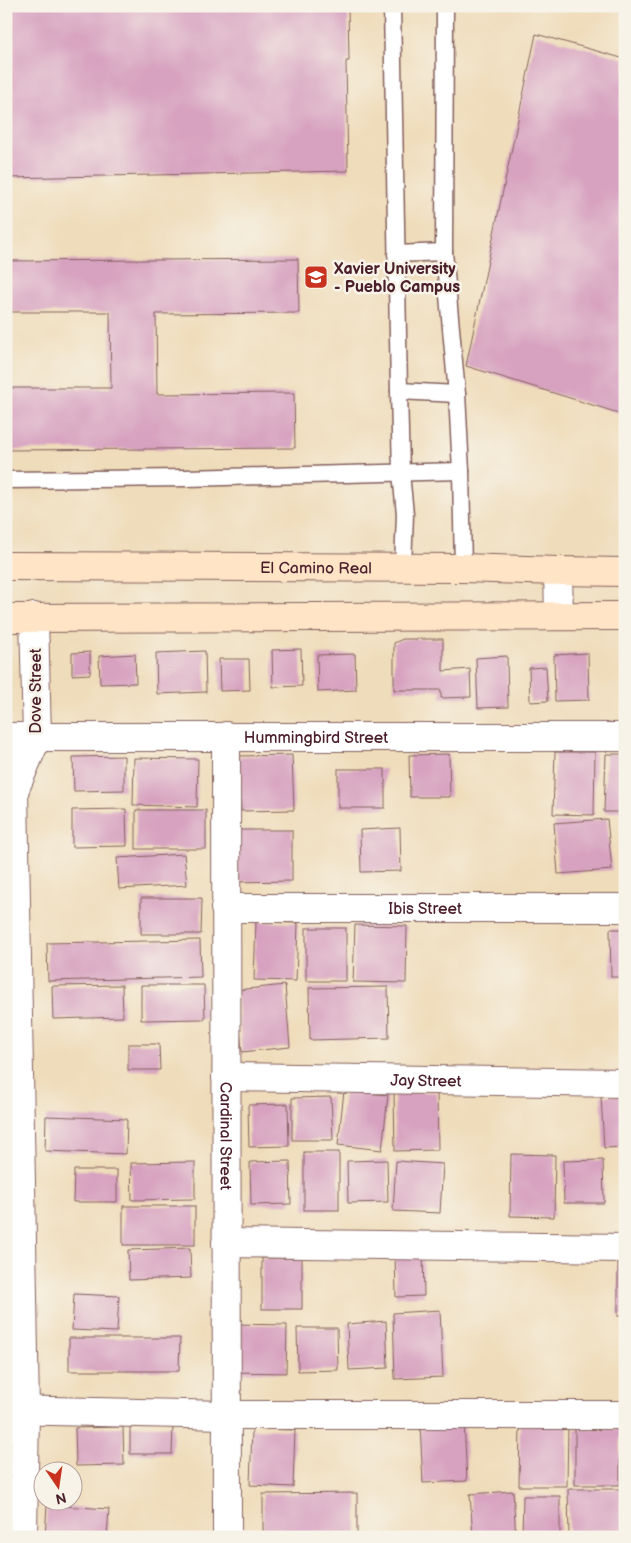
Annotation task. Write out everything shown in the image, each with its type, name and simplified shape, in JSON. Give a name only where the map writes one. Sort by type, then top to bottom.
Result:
[{"type":"street","name":"El Camino Real","points":[[6,566],[403,567],[625,572]]},
{"type":"street","points":[[558,571],[559,616]]},
{"type":"street","points":[[6,618],[625,616]]},
{"type":"street","name":"Dove Street","points":[[14,791],[37,736],[34,617]]},
{"type":"street","name":"Cardinal Street","points":[[226,736],[227,1537]]},
{"type":"street","name":"Hummingbird Street","points":[[6,737],[625,737]]},
{"type":"street","name":"Dove Street","points":[[6,758],[14,791],[16,1410],[23,1537]]},
{"type":"street","name":"Ibis Street","points":[[225,908],[625,908]]},
{"type":"street","name":"Jay Street","points":[[226,1077],[625,1083]]},
{"type":"street","points":[[226,1243],[625,1248]]},
{"type":"street","points":[[16,1410],[227,1415],[625,1415]]},
{"type":"lane","points":[[392,6],[398,391],[404,514],[403,567]]},
{"type":"lane","points":[[445,6],[444,252],[457,394],[463,568]]},
{"type":"lane","points":[[396,254],[444,252]]},
{"type":"lane","points":[[398,391],[457,394]]},
{"type":"lane","points":[[6,480],[186,478],[461,471]]},
{"type":"building","points":[[6,6],[348,6],[349,61],[346,61],[348,171],[6,178]]},
{"type":"building","points":[[536,34],[625,59],[625,415],[466,366]]},
{"type":"building","points":[[298,259],[299,313],[156,314],[157,394],[294,393],[295,448],[6,450],[6,388],[111,388],[110,312],[6,312],[6,261]]},
{"type":"building","points":[[403,639],[443,639],[443,671],[470,669],[471,697],[441,698],[441,690],[394,690],[394,643]]},
{"type":"building","points":[[301,649],[302,686],[273,687],[272,650]]},
{"type":"building","points":[[205,651],[206,692],[157,694],[156,653]]},
{"type":"building","points":[[90,652],[90,674],[72,675],[72,653]]},
{"type":"building","points":[[588,653],[589,700],[555,701],[554,655]]},
{"type":"building","points":[[135,654],[136,683],[100,684],[99,656]]},
{"type":"building","points":[[355,654],[356,690],[318,692],[317,655]]},
{"type":"building","points":[[507,656],[508,707],[478,708],[476,658]]},
{"type":"building","points":[[219,659],[249,659],[250,690],[220,691]]},
{"type":"building","points":[[546,667],[548,701],[530,702],[529,668]]},
{"type":"building","points":[[555,752],[595,752],[594,815],[553,814]]},
{"type":"building","points":[[449,754],[450,797],[410,797],[409,755]]},
{"type":"building","points":[[606,754],[625,754],[625,812],[604,812]]},
{"type":"building","points":[[292,755],[294,810],[241,811],[239,756]]},
{"type":"building","points":[[124,756],[124,790],[74,791],[73,757]]},
{"type":"building","points":[[134,758],[198,759],[197,807],[133,805]]},
{"type":"building","points":[[338,769],[385,769],[385,808],[338,808]]},
{"type":"building","points":[[126,809],[127,846],[72,847],[72,810]]},
{"type":"building","points":[[136,810],[206,810],[206,849],[136,849]]},
{"type":"building","points":[[607,819],[612,870],[558,874],[554,823]]},
{"type":"building","points":[[400,828],[401,871],[361,872],[360,830]]},
{"type":"building","points":[[232,830],[292,830],[292,881],[232,882]]},
{"type":"building","points":[[184,854],[187,885],[119,889],[117,858]]},
{"type":"building","points":[[141,898],[202,898],[201,934],[141,934]]},
{"type":"building","points":[[256,922],[298,923],[296,981],[254,980]]},
{"type":"building","points":[[355,925],[407,926],[406,983],[353,982]]},
{"type":"building","points":[[306,928],[346,928],[346,981],[306,981]]},
{"type":"building","points":[[610,929],[625,929],[625,977],[611,977]]},
{"type":"building","points":[[200,940],[201,977],[48,981],[47,943]]},
{"type":"building","points":[[122,985],[123,1017],[53,1019],[52,986]]},
{"type":"building","points":[[141,985],[204,985],[205,1019],[141,1020]]},
{"type":"building","points":[[285,985],[290,1047],[242,1052],[237,990]]},
{"type":"building","points":[[388,987],[389,1038],[310,1040],[309,988]]},
{"type":"building","points":[[128,1044],[159,1044],[160,1070],[128,1070]]},
{"type":"building","points":[[344,1091],[388,1095],[382,1150],[338,1145]]},
{"type":"building","points":[[437,1092],[438,1150],[395,1151],[394,1093]]},
{"type":"building","points":[[625,1095],[625,1147],[604,1148],[601,1096]]},
{"type":"building","points":[[331,1097],[333,1140],[292,1140],[292,1098]]},
{"type":"building","points":[[288,1104],[289,1146],[249,1147],[248,1105]]},
{"type":"building","points":[[46,1116],[127,1119],[126,1154],[45,1151]]},
{"type":"building","points":[[304,1152],[339,1152],[339,1210],[304,1210]]},
{"type":"building","points":[[511,1154],[555,1155],[554,1217],[510,1216]]},
{"type":"building","points":[[621,1154],[625,1154],[625,1214],[622,1214]]},
{"type":"building","points":[[387,1160],[388,1202],[348,1203],[347,1161]]},
{"type":"building","points":[[603,1160],[604,1203],[564,1203],[563,1161]]},
{"type":"building","points":[[290,1161],[291,1204],[251,1205],[250,1162]]},
{"type":"building","points":[[396,1161],[443,1164],[440,1213],[393,1211]]},
{"type":"building","points":[[195,1162],[195,1199],[132,1200],[131,1163]]},
{"type":"building","points":[[74,1170],[117,1170],[117,1202],[73,1202]]},
{"type":"building","points":[[123,1206],[195,1206],[195,1245],[123,1245]]},
{"type":"building","points":[[190,1248],[191,1278],[129,1280],[128,1250]]},
{"type":"building","points":[[395,1252],[423,1252],[424,1296],[396,1297]]},
{"type":"building","points":[[262,1258],[302,1258],[302,1309],[262,1309]]},
{"type":"building","points":[[618,1258],[625,1258],[625,1316],[618,1316]]},
{"type":"building","points":[[74,1294],[119,1296],[117,1332],[72,1330]]},
{"type":"building","points":[[440,1310],[443,1377],[395,1379],[393,1313]]},
{"type":"building","points":[[386,1321],[388,1368],[349,1370],[347,1324]]},
{"type":"building","points":[[235,1324],[287,1325],[286,1373],[234,1372]]},
{"type":"building","points":[[297,1328],[337,1328],[338,1370],[298,1371]]},
{"type":"building","points":[[69,1338],[180,1338],[179,1371],[69,1371]]},
{"type":"building","points":[[464,1422],[467,1481],[423,1483],[420,1425]]},
{"type":"building","points":[[520,1425],[568,1425],[567,1486],[519,1486]]},
{"type":"building","points":[[130,1426],[173,1426],[172,1454],[130,1454]]},
{"type":"building","points":[[123,1427],[124,1465],[82,1466],[82,1460],[76,1460],[75,1428]]},
{"type":"building","points":[[252,1429],[295,1430],[293,1487],[250,1485]]},
{"type":"building","points":[[575,1429],[620,1429],[620,1485],[575,1485]]},
{"type":"building","points":[[568,1489],[625,1489],[625,1537],[569,1537]]},
{"type":"building","points":[[513,1491],[516,1537],[473,1537],[470,1494]]},
{"type":"building","points":[[357,1493],[357,1537],[263,1537],[263,1494]]},
{"type":"building","points":[[523,1496],[560,1496],[560,1537],[522,1537]]},
{"type":"building","points":[[82,1507],[109,1509],[107,1537],[45,1537],[47,1510],[82,1510]]},
{"type":"place","name":"Xavier University - Pueblo Campus","points":[[316,277]]}]
